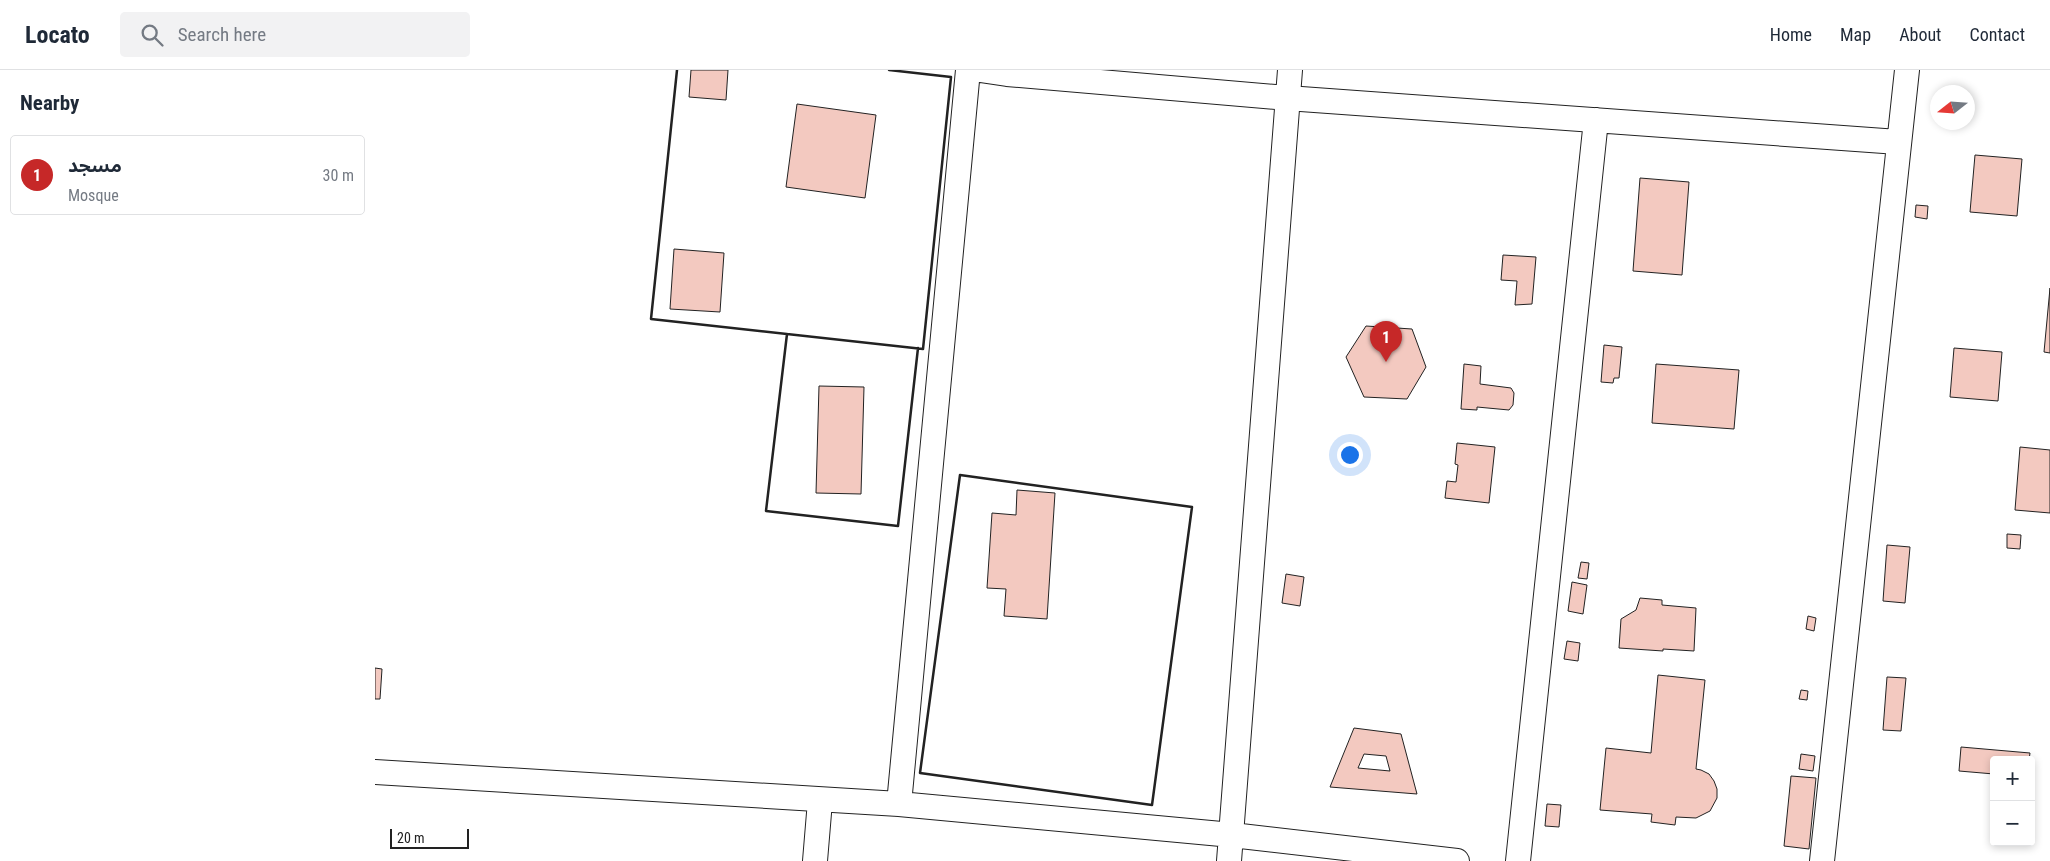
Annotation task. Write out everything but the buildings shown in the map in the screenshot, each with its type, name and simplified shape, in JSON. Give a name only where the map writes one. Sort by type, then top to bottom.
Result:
[{"type":"street","points":[[899,804],[968,70]]},
{"type":"street","points":[[980,70],[1287,98],[1898,142]]},
{"type":"street","points":[[1229,861],[1237,732],[1290,70]]},
{"type":"street","points":[[1822,861],[1907,70]]},
{"type":"street","points":[[1518,861],[1596,120]]},
{"type":"street","points":[[375,772],[820,801],[899,804],[1232,835],[1457,861]]},
{"type":"street","points":[[815,861],[820,801]]},
{"type":"wall","points":[[677,70],[651,319],[923,349],[951,77],[889,70]]},
{"type":"wall","points":[[787,334],[766,511],[898,526],[918,348]]},
{"type":"wall","points":[[960,475],[1192,507],[1152,805],[920,773],[960,475]]},
{"type":"place","name":"مسجد","points":[[1386,362]]}]
